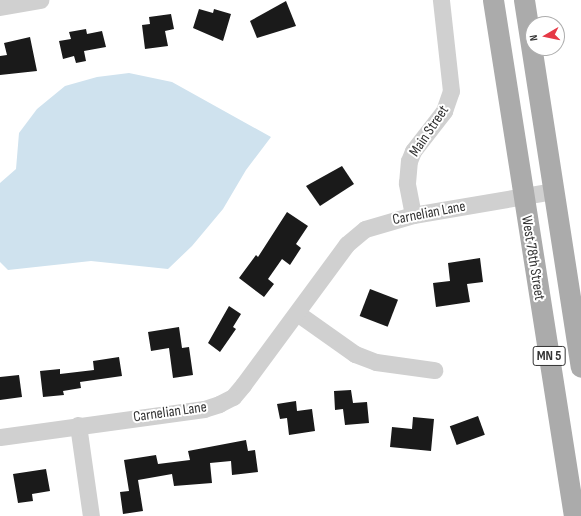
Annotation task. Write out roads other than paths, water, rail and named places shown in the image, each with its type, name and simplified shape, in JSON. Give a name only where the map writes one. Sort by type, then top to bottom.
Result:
[{"type":"main road","name":"West 78th Street","points":[[493,0],[574,516]]},
{"type":"main road","name":"West 78th Street","points":[[524,0],[581,367]]},
{"type":"street","points":[[0,7],[40,0]]},
{"type":"street","name":"Main Street","points":[[412,215],[407,183],[409,160],[413,150],[444,111],[451,91],[441,0]]},
{"type":"street","name":"Carnelian Lane","points":[[0,436],[204,409],[219,404],[233,397],[347,244],[365,229],[412,215],[554,191]]},
{"type":"street","points":[[297,313],[355,354],[376,362],[434,370]]},
{"type":"street","points":[[78,425],[91,516]]},
{"type":"water","points":[[129,73],[172,82],[271,137],[246,170],[223,209],[192,246],[168,269],[91,261],[8,270],[0,262],[0,183],[16,169],[19,133],[37,109],[65,86],[97,77]]}]
